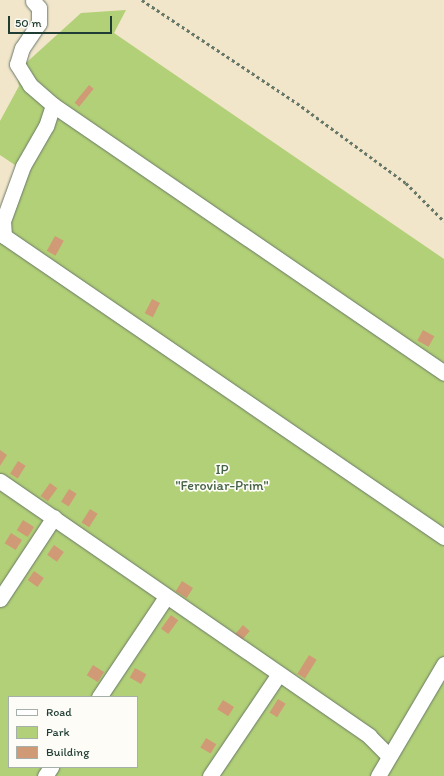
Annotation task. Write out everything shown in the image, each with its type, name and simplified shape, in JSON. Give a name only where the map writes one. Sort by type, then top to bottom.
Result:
[{"type":"street","points":[[33,1],[39,8],[39,23],[22,48],[17,64],[30,85],[53,105],[444,373]]},
{"type":"street","points":[[53,105],[46,126],[23,166],[3,221],[4,236],[444,537]]},
{"type":"street","points":[[0,481],[378,743],[388,754]]},
{"type":"street","points":[[0,599],[54,517]]},
{"type":"street","points":[[99,696],[166,597]]},
{"type":"street","points":[[378,776],[388,754],[444,664]]},
{"type":"street","points":[[210,776],[278,674]]},
{"type":"path","points":[[142,0],[297,103],[406,183],[444,221]]},
{"type":"green space","name":"IP \"Feroviar-Prim\"","points":[[126,10],[114,33],[444,259],[444,776],[0,776],[0,233],[18,167],[0,155],[0,121],[19,86],[16,72],[81,13]]},
{"type":"building","points":[[89,85],[94,89],[79,107],[75,103]]},
{"type":"building","points":[[55,236],[64,241],[56,256],[47,251]]},
{"type":"building","points":[[152,299],[160,303],[153,317],[145,313]]},
{"type":"building","points":[[423,330],[434,336],[429,347],[417,340]]},
{"type":"building","points":[[0,450],[7,455],[0,466]]},
{"type":"building","points":[[18,461],[26,466],[18,478],[10,474]]},
{"type":"building","points":[[50,483],[57,488],[48,501],[41,496]]},
{"type":"building","points":[[69,489],[77,494],[69,506],[61,502]]},
{"type":"building","points":[[90,509],[98,514],[89,527],[82,523]]},
{"type":"building","points":[[23,520],[34,527],[28,537],[17,530]]},
{"type":"building","points":[[11,533],[22,540],[16,550],[5,543]]},
{"type":"building","points":[[54,545],[64,552],[57,562],[47,555]]},
{"type":"building","points":[[34,571],[44,578],[38,587],[28,580]]},
{"type":"building","points":[[182,581],[193,588],[187,598],[176,591]]},
{"type":"building","points":[[171,615],[178,620],[168,634],[161,629]]},
{"type":"building","points":[[243,625],[250,631],[239,644],[232,638]]},
{"type":"building","points":[[309,655],[317,660],[305,678],[297,674]]},
{"type":"building","points":[[93,665],[104,672],[98,682],[87,675]]},
{"type":"building","points":[[135,668],[146,674],[141,684],[130,678]]},
{"type":"building","points":[[278,699],[286,704],[277,717],[270,713]]},
{"type":"building","points":[[223,700],[234,707],[228,716],[217,709]]},
{"type":"building","points":[[206,738],[216,744],[211,754],[200,747]]}]
